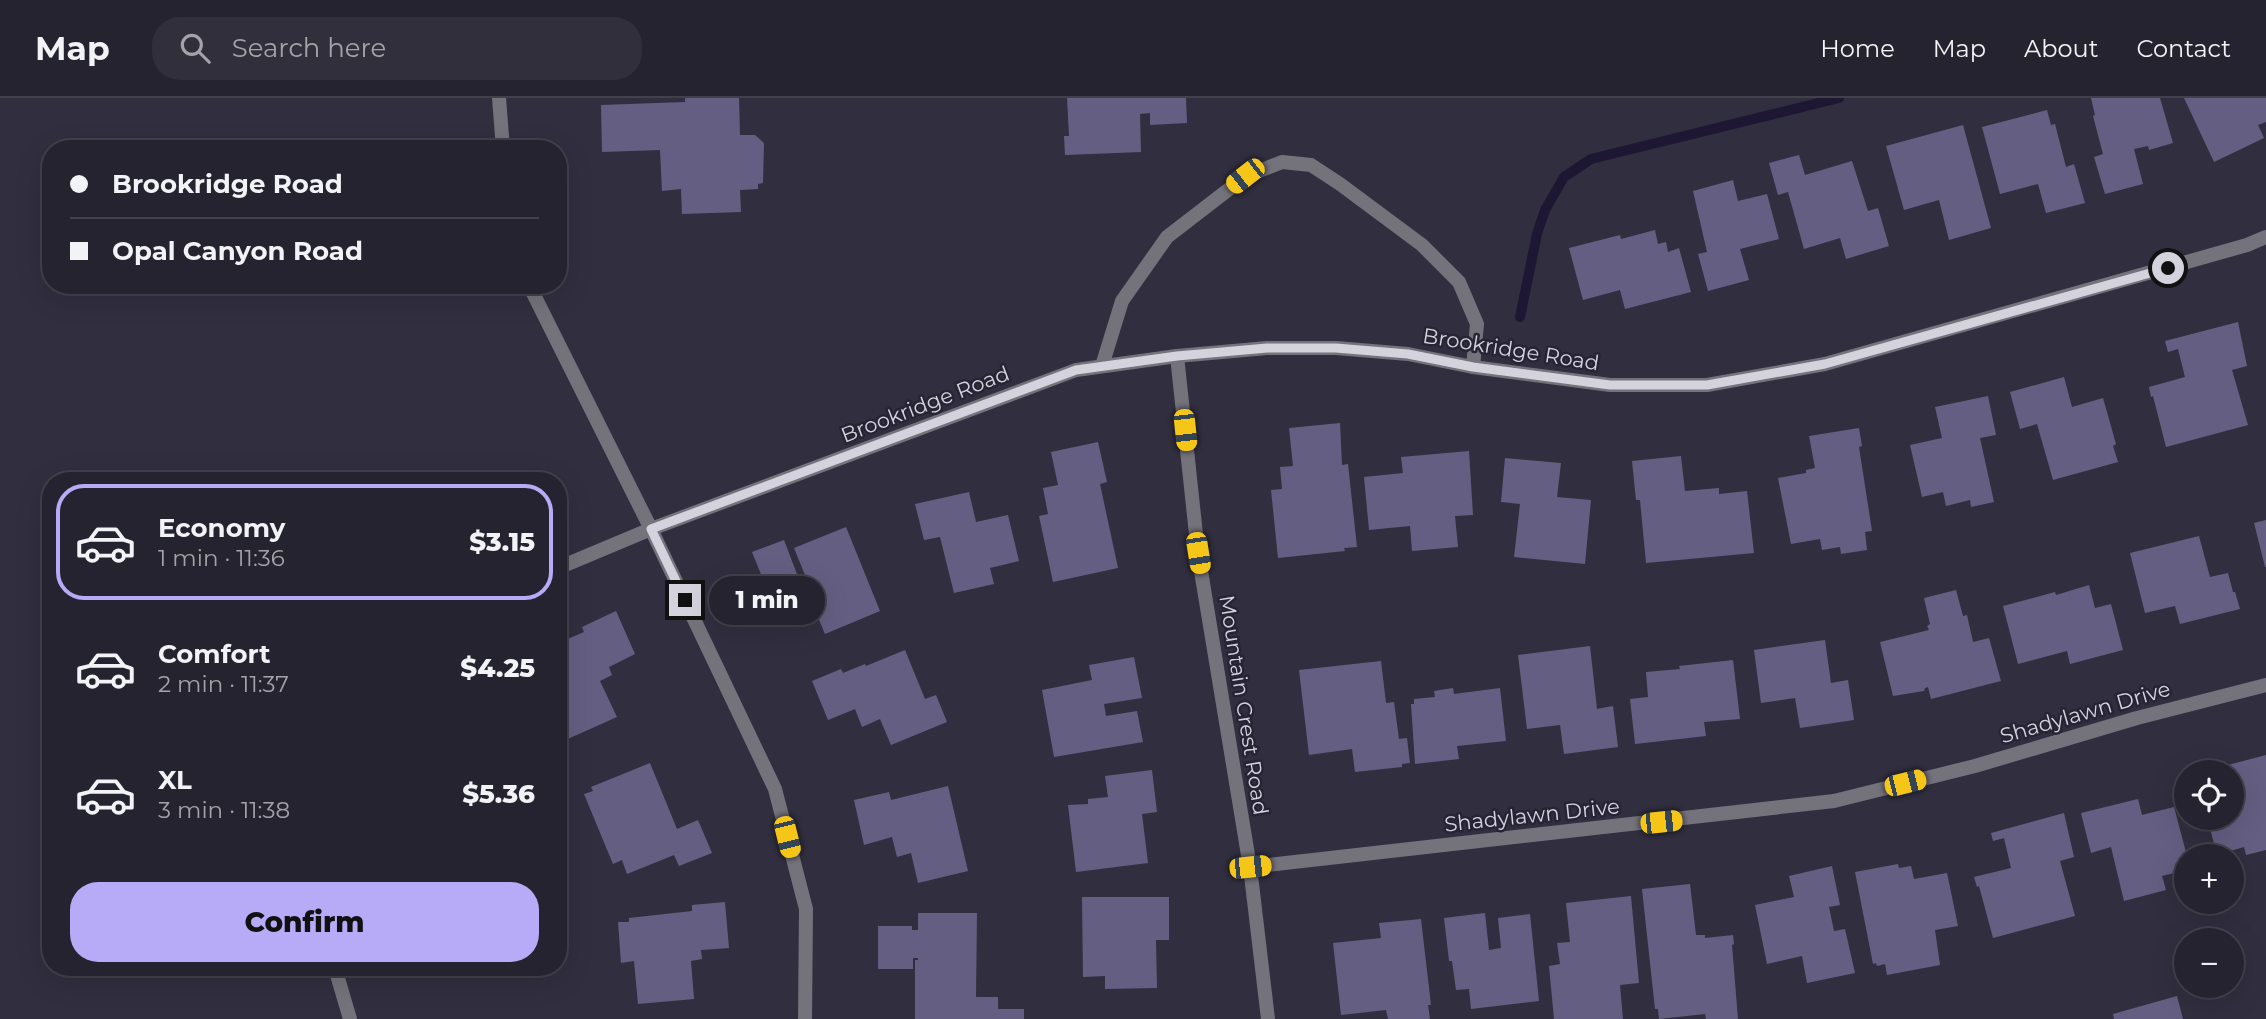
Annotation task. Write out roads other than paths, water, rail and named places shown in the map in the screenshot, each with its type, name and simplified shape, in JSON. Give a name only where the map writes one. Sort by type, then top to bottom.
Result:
[{"type":"street","points":[[499,98],[502,140]]},
{"type":"street","points":[[1102,366],[1122,301],[1167,237],[1245,176],[1282,162],[1311,165],[1340,184],[1422,245],[1459,282],[1477,324],[1473,367]]},
{"type":"street","name":"Brookridge Road","points":[[567,564],[651,529],[1076,370],[1177,356],[1267,348],[1336,348],[1408,354],[1473,367],[1610,385],[1707,385],[1825,364],[2247,245],[2266,237]]},
{"type":"street","points":[[534,294],[651,529],[775,789],[806,909],[805,1019]]},
{"type":"street","name":"Mountain Crest Road","points":[[1177,356],[1198,553],[1250,867],[1268,1019]]},
{"type":"street","name":"Shadylawn Drive","points":[[1250,867],[1834,801],[1975,766],[2137,718],[2266,685]]},
{"type":"street","points":[[337,976],[350,1019]]},
{"type":"waterway","points":[[1520,317],[1537,234],[1545,210],[1564,177],[1591,159],[1839,98]]}]
